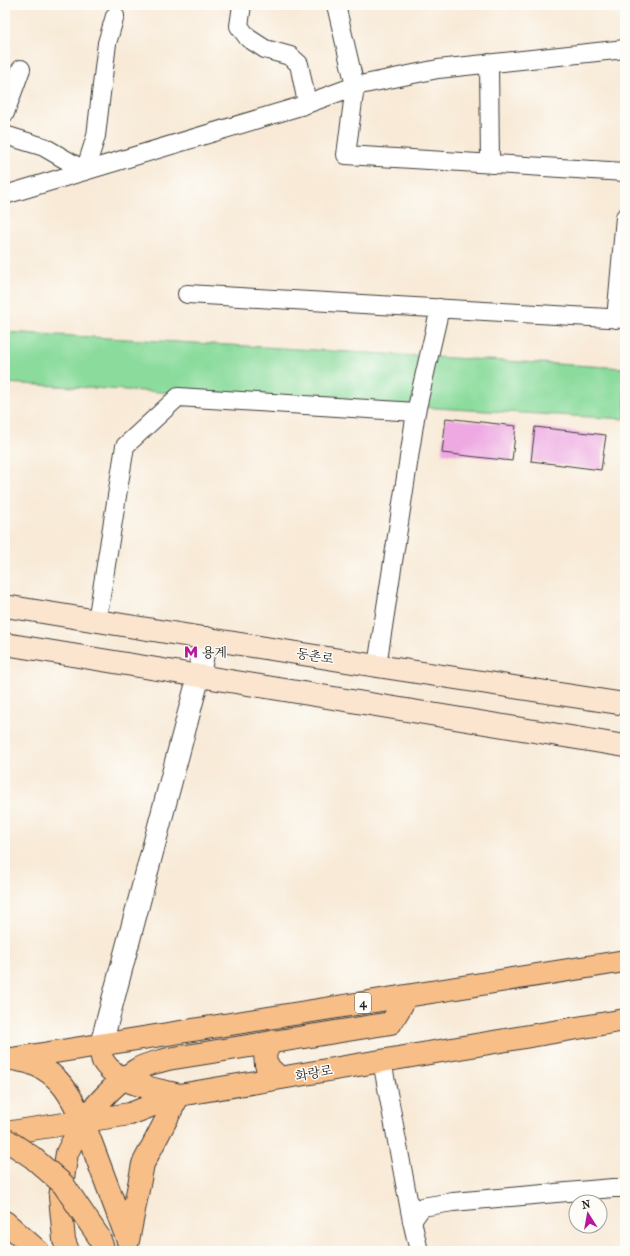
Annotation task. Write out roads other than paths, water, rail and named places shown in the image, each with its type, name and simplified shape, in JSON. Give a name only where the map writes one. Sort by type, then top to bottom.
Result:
[{"type":"main road","name":"동촌로","points":[[5,606],[625,704]]},
{"type":"main road","points":[[5,644],[625,746]]},
{"type":"main road","name":"4","points":[[9,1060],[625,961]]},
{"type":"main road","points":[[68,1251],[64,1240],[60,1197],[67,1153],[82,1121],[99,1101],[137,1069],[168,1059],[391,1023],[407,996]]},
{"type":"main road","name":"화랑로","points":[[5,1133],[130,1114],[179,1095],[625,1020]]},
{"type":"main road","points":[[271,1042],[265,1054],[266,1065],[280,1078]]},
{"type":"main road","points":[[101,1045],[102,1060],[117,1076],[144,1086],[179,1095],[143,1164],[130,1246]]},
{"type":"main road","points":[[9,1060],[36,1065],[50,1073],[63,1085],[74,1101],[130,1246]]},
{"type":"main road","points":[[5,1139],[32,1157],[63,1184],[99,1237],[104,1251]]},
{"type":"main road","points":[[5,1222],[38,1251]]},
{"type":"street","points":[[242,5],[239,26],[248,38],[265,49],[290,56],[299,64],[307,104]]},
{"type":"street","points":[[336,5],[355,86],[346,155],[625,172]]},
{"type":"street","points":[[85,171],[96,136],[107,43],[116,16]]},
{"type":"street","points":[[5,195],[307,104],[355,86],[438,69],[625,49]]},
{"type":"street","points":[[489,63],[490,164]]},
{"type":"street","points":[[5,113],[21,68]]},
{"type":"street","points":[[5,135],[44,147],[85,171]]},
{"type":"street","points":[[187,294],[621,319],[625,217]]},
{"type":"street","points":[[377,666],[416,412],[440,308]]},
{"type":"street","points":[[97,621],[125,446],[178,397],[416,412]]},
{"type":"street","points":[[101,1045],[199,675],[206,638]]},
{"type":"street","points":[[382,1061],[419,1251]]},
{"type":"street","points":[[412,1221],[422,1207],[453,1202],[605,1188],[625,1188]]},
{"type":"place","name":"용계","points":[[191,652]]}]
